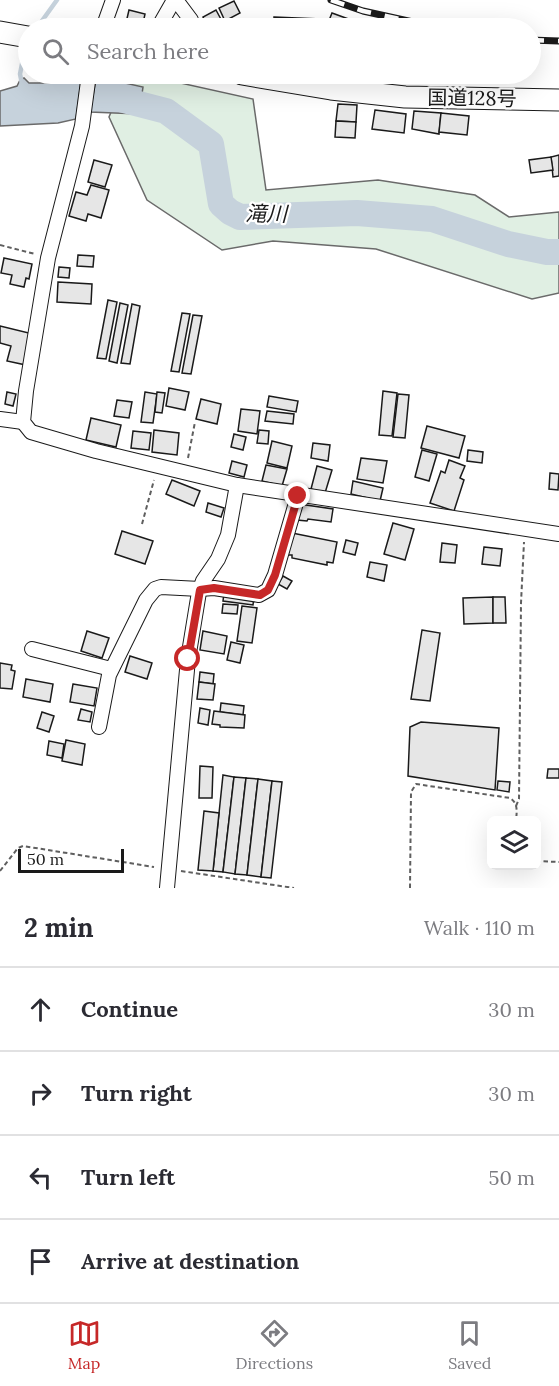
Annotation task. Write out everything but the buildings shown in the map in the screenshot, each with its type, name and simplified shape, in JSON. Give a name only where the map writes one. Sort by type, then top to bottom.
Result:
[{"type":"highway","points":[[0,32],[18,35]]},
{"type":"highway","name":"国道128号","points":[[302,84],[405,97],[559,100]]},
{"type":"street","points":[[107,18],[113,0]]},
{"type":"street","points":[[164,18],[175,0],[189,18]]},
{"type":"street","points":[[23,422],[48,258],[82,126],[88,84]]},
{"type":"street","points":[[0,419],[23,422],[31,432],[237,485],[559,534]]},
{"type":"street","points":[[167,888],[188,659],[200,590],[203,581],[218,559],[228,535],[237,485]]},
{"type":"street","points":[[99,727],[111,669],[146,600],[155,589],[161,587],[200,590],[214,588],[260,595],[268,590],[275,575],[298,496]]},
{"type":"street","points":[[32,649],[111,669]]},
{"type":"path","points":[[0,245],[48,258]]},
{"type":"path","points":[[186,473],[195,422]]},
{"type":"path","points":[[142,524],[158,466]]},
{"type":"path","points":[[516,816],[519,799],[520,603],[525,530]]},
{"type":"path","points":[[410,888],[411,792],[416,784],[510,798],[516,806]]},
{"type":"path","points":[[0,871],[18,848],[23,846],[294,888]]},
{"type":"path","points":[[541,861],[559,862]]},
{"type":"green space","points":[[123,84],[185,84],[253,99],[266,190],[378,180],[475,195],[509,217],[559,212],[559,293],[532,299],[376,249],[273,241],[222,250],[147,200],[109,117]]},
{"type":"shaded area","points":[[18,84],[81,84],[76,119],[58,123],[0,126],[0,91]]},
{"type":"shaded area","points":[[95,84],[130,84],[143,87],[139,114],[90,112]]},
{"type":"waterway","points":[[44,18],[57,0]]},
{"type":"waterway","name":"滝川","points":[[108,96],[166,111],[211,144],[221,204],[240,217],[357,213],[432,219],[508,244],[547,252],[559,252]]},
{"type":"railway","points":[[331,0],[363,11],[395,18]]},
{"type":"railway","points":[[541,40],[559,41]]},
{"type":"route","points":[[188,659],[200,590],[214,588],[260,595],[268,590],[275,575],[298,496]]}]
